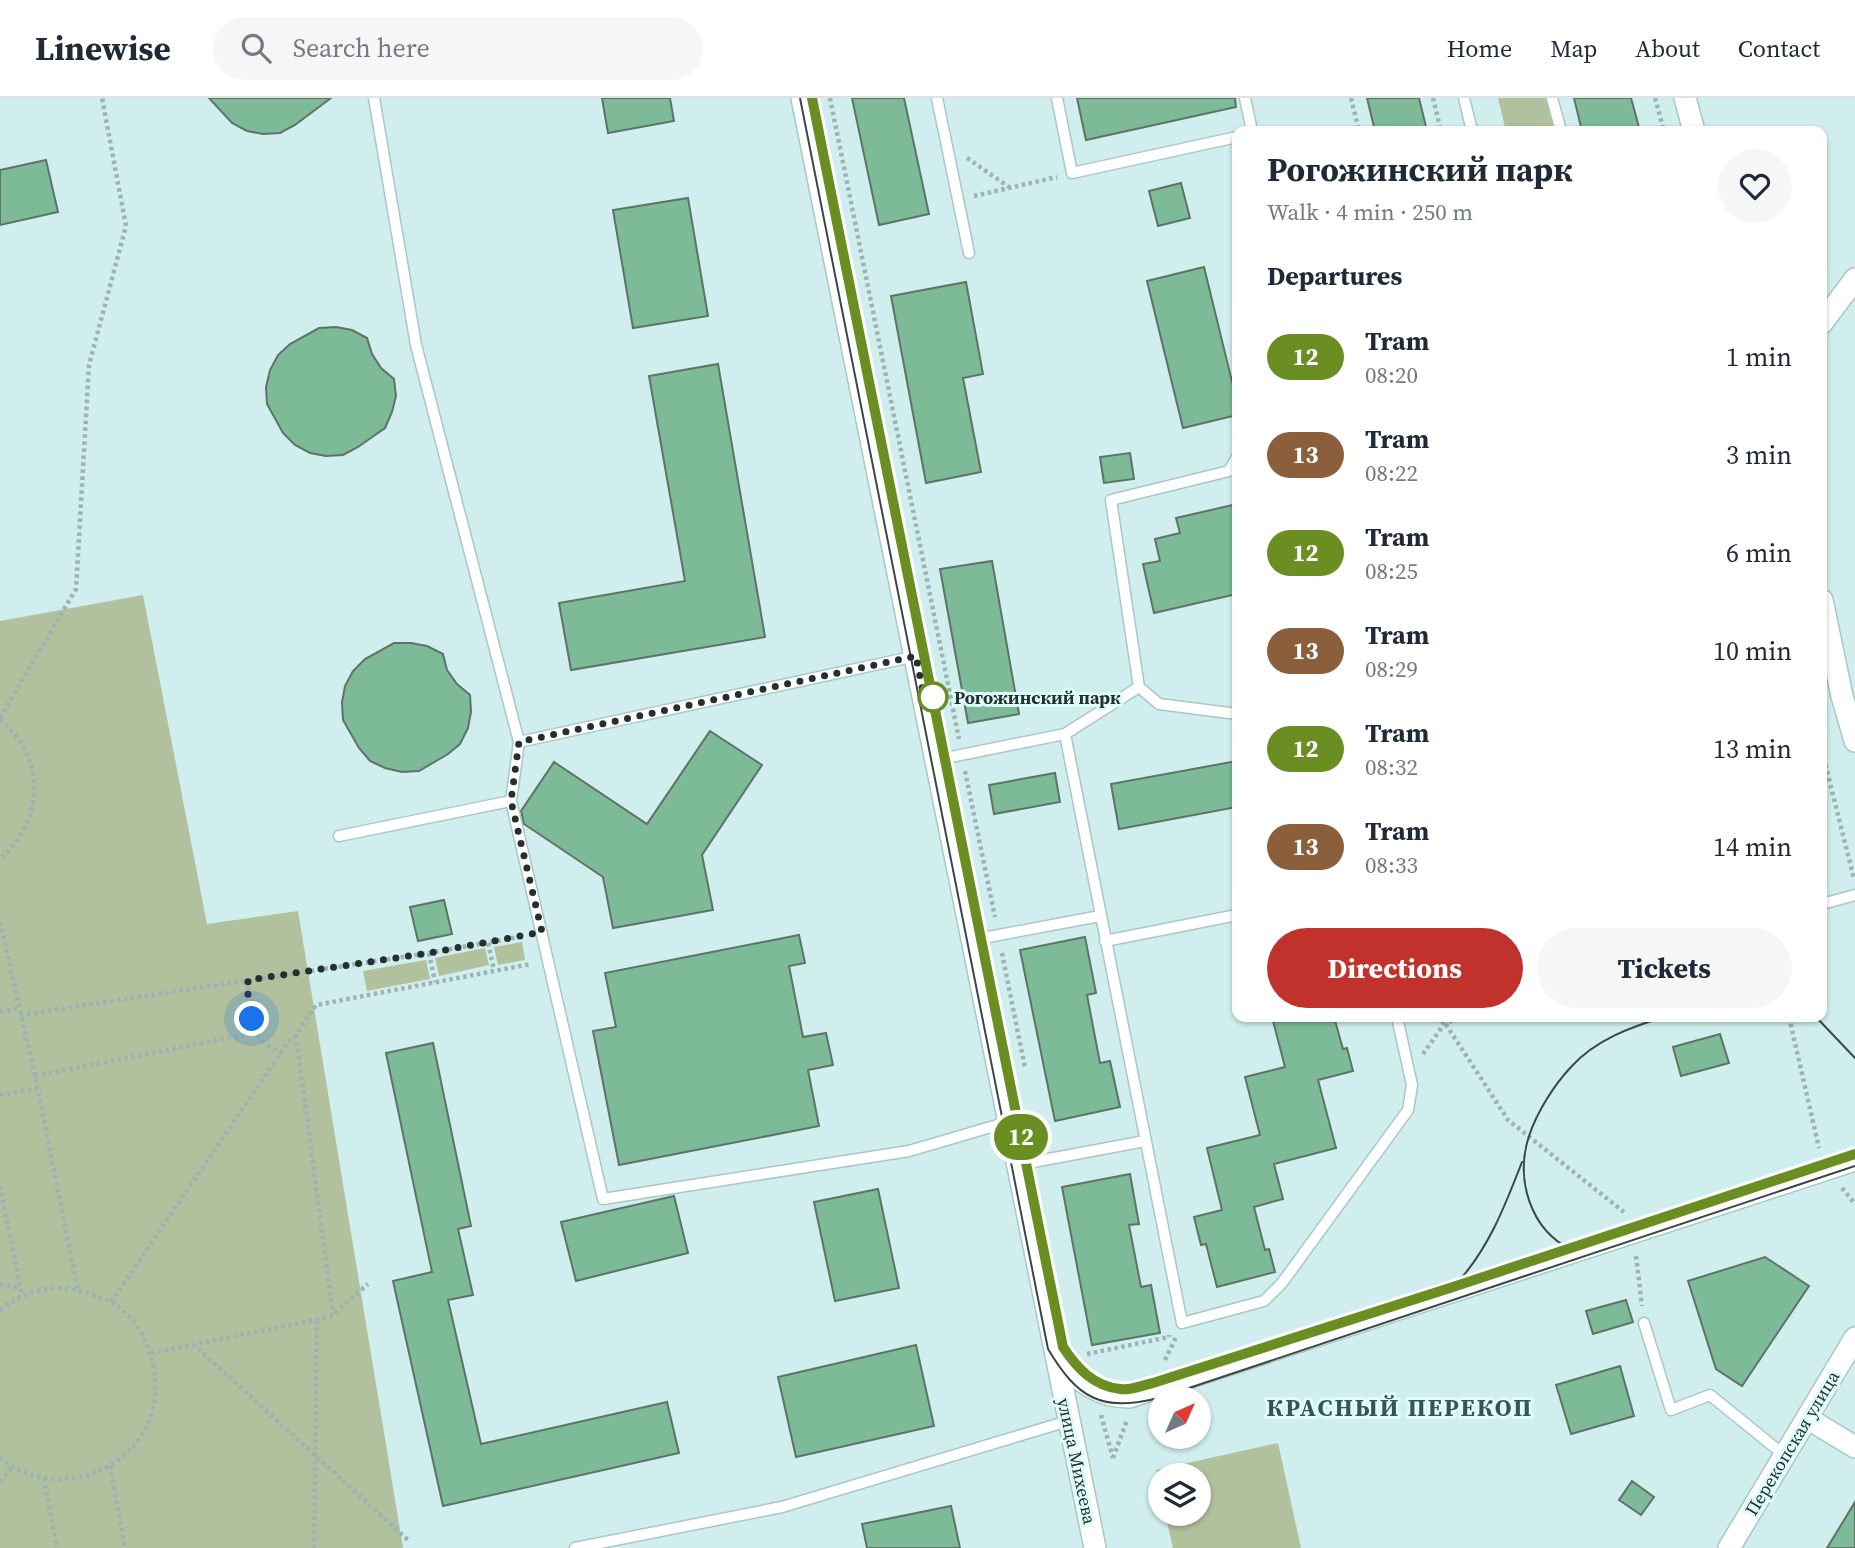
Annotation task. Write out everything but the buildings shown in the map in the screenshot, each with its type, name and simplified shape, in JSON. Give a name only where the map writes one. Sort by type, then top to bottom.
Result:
[{"type":"street","name":"улица Михеева","points":[[802,98],[1095,1548]]},
{"type":"street","points":[[1685,98],[1693,126]]},
{"type":"street","points":[[1827,316],[1855,279]]},
{"type":"street","points":[[1827,625],[1855,741]]},
{"type":"street","points":[[1054,1351],[1066,1368],[1087,1385],[1114,1397],[1129,1397],[1855,1160]]},
{"type":"street","name":"Перекопская улица","points":[[1729,1548],[1855,1338]]},
{"type":"street","points":[[1807,1418],[1855,1447]]},
{"type":"lane","points":[[374,98],[416,345],[519,742],[511,801],[603,1199],[909,1151],[1008,1122]]},
{"type":"lane","points":[[937,98],[969,253]]},
{"type":"lane","points":[[1057,98],[1072,173],[1232,137]]},
{"type":"lane","points":[[1245,98],[1251,126]]},
{"type":"lane","points":[[1464,98],[1471,126]]},
{"type":"lane","points":[[1552,98],[1560,126]]},
{"type":"lane","points":[[1232,474],[1111,500],[1139,687],[1159,704],[1232,714]]},
{"type":"lane","points":[[519,742],[916,656]]},
{"type":"lane","points":[[936,760],[1065,734],[1139,687]]},
{"type":"lane","points":[[1065,734],[1182,1323],[1264,1301],[1282,1283],[1408,1110],[1412,1085],[1398,1022]]},
{"type":"lane","points":[[339,836],[511,801]]},
{"type":"lane","points":[[1827,903],[1855,895]]},
{"type":"lane","points":[[972,940],[1100,916]]},
{"type":"lane","points":[[1105,941],[1232,916]]},
{"type":"lane","points":[[1017,1165],[1145,1141]]},
{"type":"lane","points":[[1644,1323],[1671,1410],[1710,1395],[1784,1455]]},
{"type":"lane","points":[[575,1548],[782,1507],[1068,1421]]},
{"type":"path","points":[[0,858],[12,849],[27,825],[34,796],[32,767],[20,741],[0,719],[76,589],[89,365],[126,226],[102,98]]},
{"type":"path","points":[[830,98],[1027,1080]]},
{"type":"path","points":[[1351,98],[1358,126]]},
{"type":"path","points":[[1433,98],[1440,126]]},
{"type":"path","points":[[1655,98],[1663,126]]},
{"type":"path","points":[[946,144],[1010,188]]},
{"type":"path","points":[[958,200],[1072,173]]},
{"type":"path","points":[[1827,771],[1855,881]]},
{"type":"path","points":[[0,922],[35,1076],[78,1290]]},
{"type":"path","points":[[20,1015],[429,953],[542,932]]},
{"type":"path","points":[[488,943],[494,971]]},
{"type":"path","points":[[429,953],[435,982]]},
{"type":"path","points":[[111,1302],[316,1005],[549,960]]},
{"type":"path","points":[[248,980],[248,1003],[261,1040],[281,1053]]},
{"type":"path","points":[[0,1012],[19,1008]]},
{"type":"path","points":[[1409,1073],[1448,1022]]},
{"type":"path","points":[[1790,1022],[1821,1156]]},
{"type":"path","points":[[1445,1023],[1508,1120],[1596,1190]]},
{"type":"path","points":[[35,1076],[258,1032]]},
{"type":"path","points":[[296,1035],[333,1314]]},
{"type":"path","points":[[0,1095],[37,1088]]},
{"type":"path","points":[[1839,1184],[1855,1204]]},
{"type":"path","points":[[0,1186],[22,1295]]},
{"type":"path","points":[[1635,1250],[1644,1323]]},
{"type":"path","points":[[0,1284],[20,1288]]},
{"type":"path","points":[[151,1353],[317,1320],[333,1314],[368,1284]]},
{"type":"path","points":[[0,1310],[22,1295],[47,1288],[78,1290],[111,1302],[135,1324],[151,1353],[156,1386],[150,1419],[133,1447],[110,1466],[82,1478],[44,1478],[22,1472],[0,1458]]},
{"type":"path","points":[[314,1548],[317,1320]]},
{"type":"path","points":[[1083,1355],[1169,1337],[1167,1323]]},
{"type":"path","points":[[193,1344],[408,1540]]},
{"type":"path","points":[[1114,1458],[1129,1415]]},
{"type":"path","points":[[0,1482],[13,1466]]},
{"type":"path","points":[[110,1466],[125,1548]]},
{"type":"path","points":[[44,1478],[57,1548]]},
{"type":"green space","points":[[1498,98],[1546,98],[1553,126],[1505,126]]},
{"type":"green space","points":[[143,595],[207,924],[298,911],[403,1548],[0,1548],[0,621]]},
{"type":"green space","points":[[522,942],[525,960],[498,965],[494,947]]},
{"type":"green space","points":[[485,948],[489,965],[439,976],[435,958]]},
{"type":"green space","points":[[426,960],[430,979],[367,991],[363,971]]},
{"type":"green space","points":[[1278,1443],[1301,1548],[1173,1548],[1168,1526],[1211,1526],[1211,1463],[1188,1463]]},
{"type":"tram line","points":[[800,98],[1048,1349],[1070,1380],[1093,1398],[1106,1402],[1139,1402],[1159,1398],[1855,1166]]},
{"type":"tram line","points":[[812,98],[1063,1347],[1080,1369],[1110,1388],[1136,1388],[1855,1154]]},
{"type":"tram line","name":"12","points":[[812,98],[1063,1347],[1077,1368],[1097,1383],[1122,1390],[1153,1383],[1855,1154]]},
{"type":"tram line","points":[[1572,1250],[1546,1230],[1529,1202],[1524,1169],[1525,1152],[1532,1127],[1552,1090],[1581,1058],[1602,1042],[1648,1022]]},
{"type":"tram line","points":[[1821,1022],[1855,1058]]},
{"type":"tram line","points":[[1456,1284],[1486,1242],[1522,1162]]},
{"type":"place","name":"Рогожинский парк","points":[[933,697]]},
{"type":"district","name":"КРАСНЫЙ ПЕРЕКОП","points":[[1400,1407]]},
{"type":"route","points":[[252,1019],[248,1003],[248,980],[429,953],[542,932],[511,801],[519,742],[916,656],[926,708],[933,697]]}]
